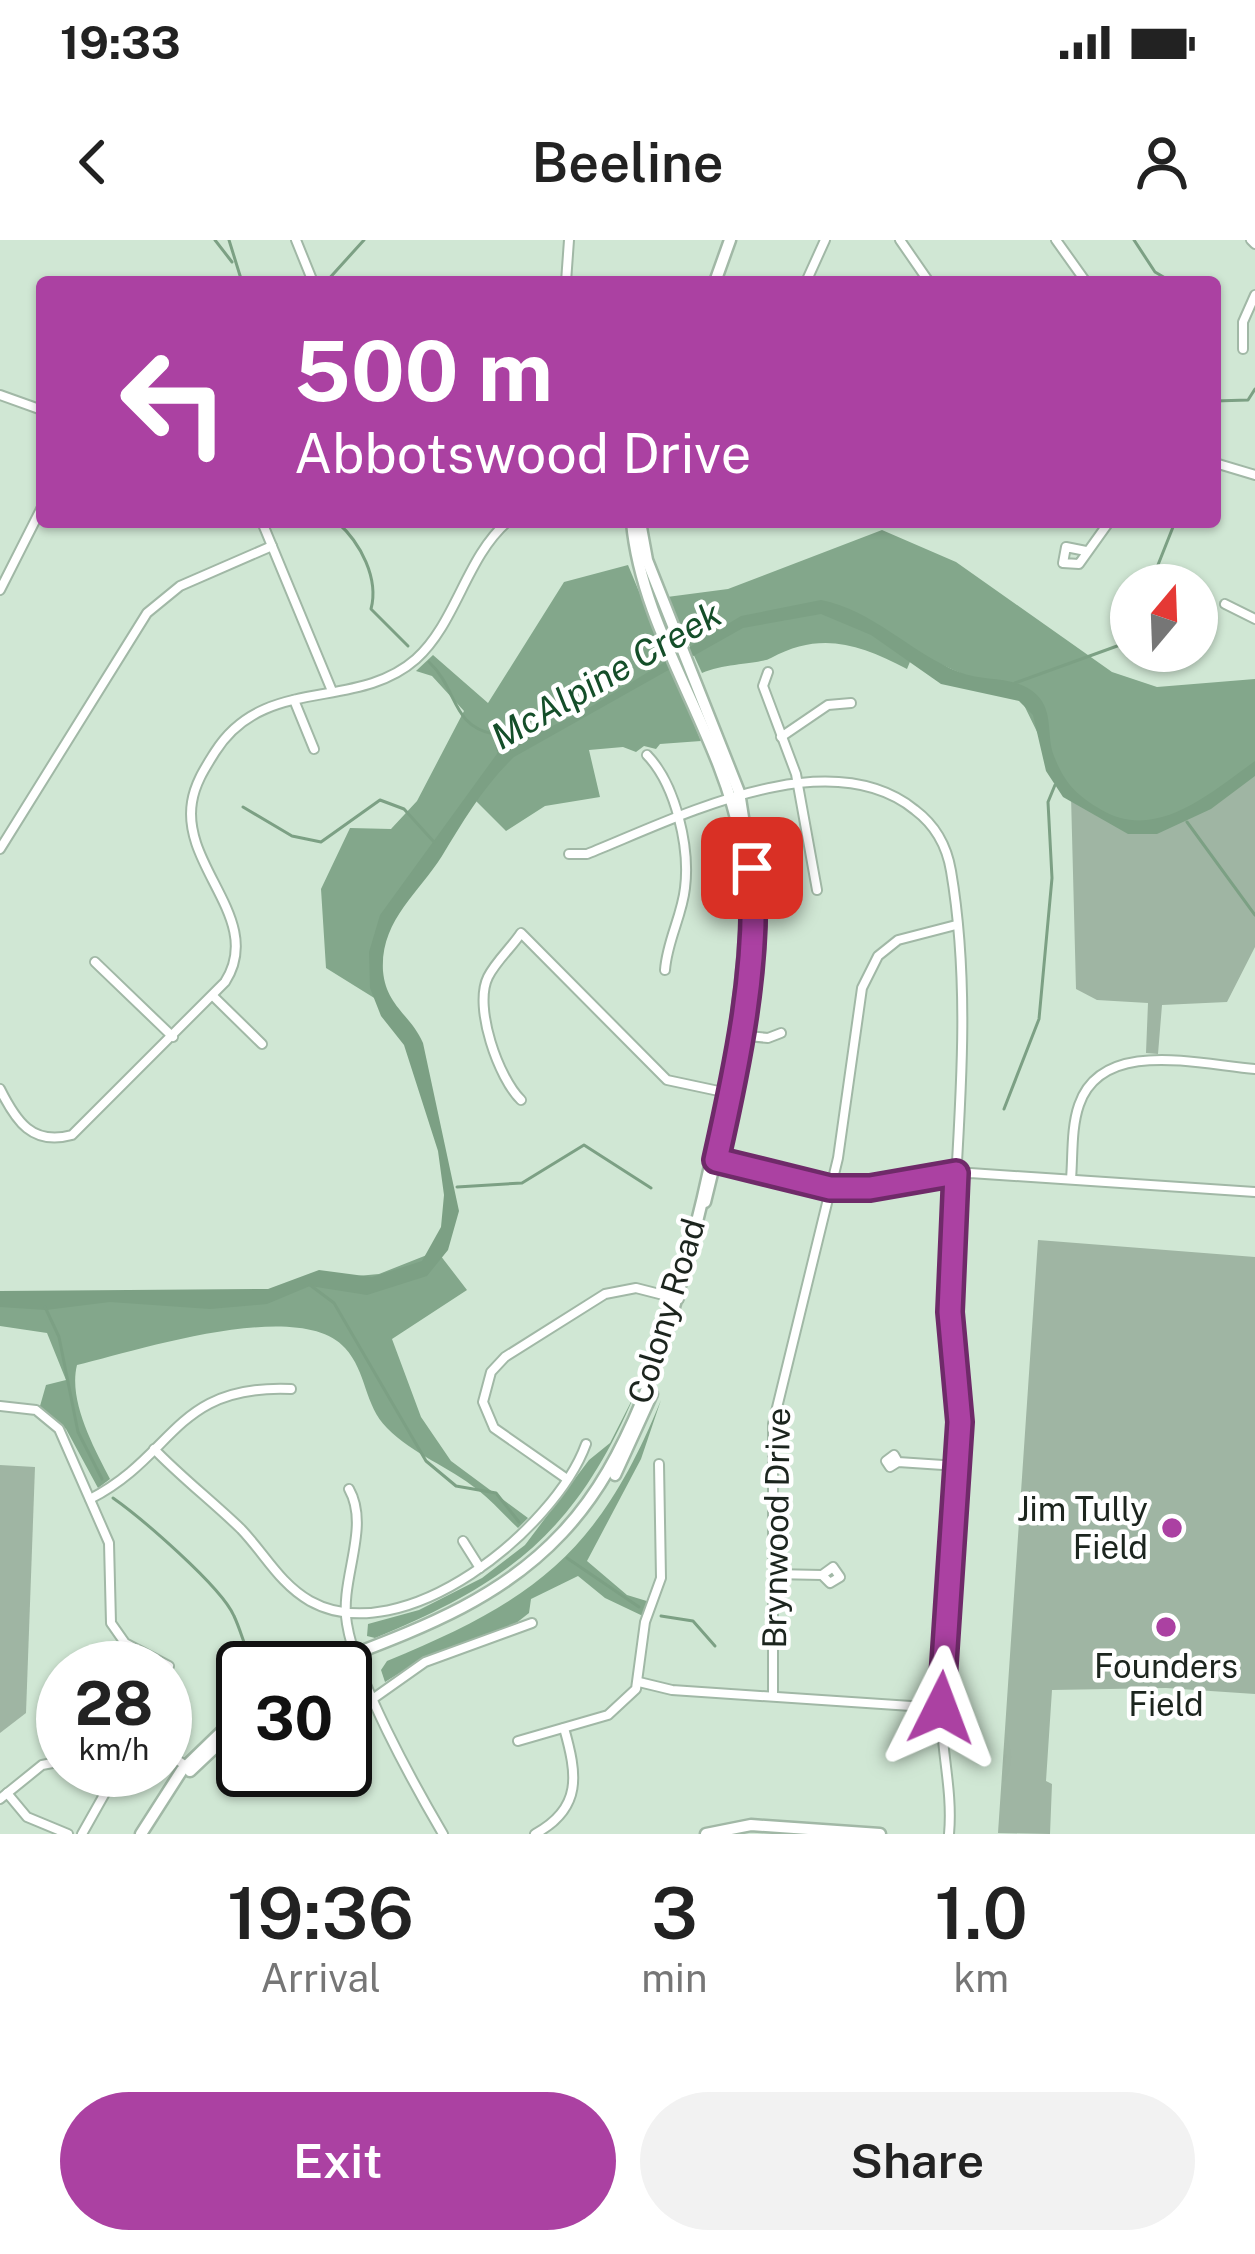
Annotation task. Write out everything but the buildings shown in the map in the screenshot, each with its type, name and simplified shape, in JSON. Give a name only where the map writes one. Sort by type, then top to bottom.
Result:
[{"type":"main road","points":[[713,276],[727,240]]},
{"type":"main road","name":"Colony Road","points":[[372,1651],[452,1622],[522,1580],[590,1512],[633,1430],[677,1298],[712,1159],[754,904],[735,794],[638,545],[637,528]]},
{"type":"main road","points":[[192,1764],[216,1739]]},
{"type":"main road","points":[[192,1765],[216,1744]]},
{"type":"main road","points":[[146,1834],[170,1797]]},
{"type":"main road","points":[[706,1834],[751,1825],[880,1834]]},
{"type":"street","points":[[296,240],[311,276]]},
{"type":"street","points":[[566,276],[569,240]]},
{"type":"street","points":[[809,276],[825,240]]},
{"type":"street","points":[[900,240],[925,276]]},
{"type":"street","points":[[1056,240],[1082,276]]},
{"type":"street","points":[[1243,349],[1243,322],[1255,295]]},
{"type":"street","points":[[0,394],[36,408]]},
{"type":"street","points":[[1221,466],[1255,476]]},
{"type":"street","points":[[0,590],[36,519]]},
{"type":"street","points":[[264,528],[332,691]]},
{"type":"street","points":[[489,528],[495,533]]},
{"type":"street","points":[[0,1089],[30,1132],[52,1139],[72,1135],[213,996],[230,975],[238,946],[195,842],[196,787],[236,723],[258,710],[389,674],[416,659],[500,528]]},
{"type":"street","points":[[1086,551],[1106,528]]},
{"type":"street","points":[[0,849],[147,613],[180,586],[272,547]]},
{"type":"street","points":[[1225,604],[1255,619]]},
{"type":"street","points":[[768,672],[763,686],[797,787],[817,890]]},
{"type":"street","points":[[294,700],[314,749]]},
{"type":"street","points":[[781,736],[828,705],[851,703]]},
{"type":"street","points":[[647,755],[658,766],[678,818],[686,891],[665,970]]},
{"type":"street","points":[[569,854],[587,854],[735,794],[858,785],[918,812],[949,860],[962,1027],[950,1312],[960,1406],[941,1708],[951,1796],[950,1834]]},
{"type":"street","name":"Brynwood Drive","points":[[772,1695],[775,1410],[830,1188],[866,976],[898,940],[956,925]]},
{"type":"street","points":[[521,1100],[510,1088],[482,998],[490,974],[518,936],[527,935],[667,1080],[726,1092]]},
{"type":"street","points":[[95,962],[173,1037]]},
{"type":"street","points":[[213,996],[262,1044]]},
{"type":"street","points":[[735,1034],[768,1038],[781,1033]]},
{"type":"street","points":[[1071,1179],[1080,1103],[1109,1069],[1138,1061],[1255,1069]]},
{"type":"street","points":[[712,1159],[830,1188],[870,1188],[956,1173],[1255,1192]]},
{"type":"street","points":[[567,1479],[494,1428],[483,1402],[485,1382],[505,1357],[605,1294],[636,1288],[677,1298]]},
{"type":"street","points":[[90,1498],[216,1397],[291,1389]]},
{"type":"street","points":[[0,1406],[36,1410],[53,1422],[109,1543],[112,1623],[124,1641]]},
{"type":"street","points":[[154,1449],[241,1530],[291,1588],[346,1613],[399,1607],[480,1568],[523,1534],[567,1479],[586,1444]]},
{"type":"street","points":[[898,1462],[958,1466]]},
{"type":"street","points":[[518,1741],[608,1715],[639,1682],[645,1622],[661,1578],[659,1464]]},
{"type":"street","points":[[349,1489],[358,1513],[346,1613],[353,1641]]},
{"type":"street","points":[[463,1541],[480,1568]]},
{"type":"street","points":[[772,1574],[822,1575]]},
{"type":"street","points":[[374,1698],[425,1661],[532,1623]]},
{"type":"street","points":[[639,1682],[672,1690],[941,1708]]},
{"type":"street","points":[[372,1693],[443,1834]]},
{"type":"street","points":[[535,1834],[560,1818],[574,1793],[575,1769],[564,1728]]},
{"type":"street","points":[[36,1770],[4,1796],[27,1817],[68,1834]]},
{"type":"street","points":[[82,1834],[103,1797]]},
{"type":"shaded area","points":[[882,530],[956,562],[1110,672],[1157,687],[1255,679],[1255,772],[1234,789],[1137,830],[1087,810],[1061,781],[1022,701],[914,652],[907,669],[856,647],[823,643],[702,673],[667,597],[728,589]]},
{"type":"shaded area","points":[[628,565],[701,741],[660,744],[656,749],[644,746],[636,752],[623,747],[589,750],[600,797],[545,806],[506,831],[473,798],[378,931],[379,990],[400,1014],[326,968],[321,889],[350,828],[391,829],[417,801],[464,711],[432,676],[416,671],[433,655],[488,703],[564,582]]},
{"type":"shaded area","points":[[821,600],[858,613],[959,672],[1028,688],[1046,709],[1052,748],[1067,781],[1092,804],[1121,818],[1142,820],[1182,810],[1255,761],[1255,776],[1211,809],[1157,834],[1128,834],[1063,797],[1046,771],[1033,715],[1019,701],[941,684],[871,635],[821,614],[743,628],[514,757],[483,792],[394,923],[384,953],[385,983],[423,1043],[459,1211],[448,1250],[427,1276],[367,1295],[310,1286],[267,1304],[210,1309],[110,1302],[46,1310],[0,1307],[0,1291],[268,1289],[319,1270],[372,1277],[422,1261],[441,1227],[444,1195],[438,1151],[404,1045],[381,1016],[370,988],[369,952],[380,915],[499,751],[582,712],[741,616]]},
{"type":"shaded area","points":[[1255,772],[1255,947],[1227,1002],[1162,1005],[1158,1054],[1146,1053],[1148,1003],[1097,1000],[1076,989],[1071,796]]},
{"type":"shaded area","points":[[1038,1240],[1255,1257],[1255,1694],[1166,1688],[1052,1690],[1046,1781],[1052,1784],[1050,1834],[998,1833]]},
{"type":"shaded area","points":[[437,1251],[467,1290],[392,1339],[421,1417],[451,1461],[528,1518],[518,1528],[478,1490],[387,1428],[345,1348],[323,1334],[292,1327],[216,1332],[77,1365],[79,1409],[110,1479],[98,1488],[66,1429],[40,1406],[46,1385],[66,1380],[47,1333],[0,1326],[0,1301],[251,1296],[314,1280],[379,1274]]},
{"type":"shaded area","points":[[635,1394],[613,1441],[589,1481],[535,1546],[465,1595],[375,1638],[367,1636],[368,1624],[419,1610],[482,1578],[525,1545],[589,1460],[610,1443]]},
{"type":"shaded area","points":[[661,1400],[641,1459],[587,1561],[627,1595],[650,1602],[645,1617],[605,1598],[578,1576],[531,1599],[529,1613],[515,1624],[419,1661],[385,1682],[381,1670],[387,1661],[484,1616],[556,1565],[613,1497]]},
{"type":"shaded area","points":[[0,1465],[35,1467],[26,1713],[0,1733]]},
{"type":"waterway","points":[[215,240],[232,262]]},
{"type":"waterway","points":[[229,240],[240,276]]},
{"type":"waterway","points":[[331,276],[364,240]]},
{"type":"waterway","points":[[1134,240],[1162,276]]},
{"type":"waterway","points":[[1221,401],[1248,400],[1255,389]]},
{"type":"waterway","points":[[343,528],[366,562],[371,609],[408,646]]},
{"type":"waterway","points":[[1158,564],[1173,528]]},
{"type":"waterway","points":[[1015,683],[1110,649]]},
{"type":"waterway","name":"McAlpine Creek","points":[[429,662],[462,715],[480,730],[494,734],[499,753]]},
{"type":"waterway","points":[[1004,1109],[1039,1019],[1052,878],[1048,802],[1055,785]]},
{"type":"waterway","points":[[243,807],[292,836],[321,842],[380,800],[404,809],[434,842]]},
{"type":"waterway","points":[[1187,822],[1255,915]]},
{"type":"waterway","points":[[457,1187],[522,1183],[584,1145],[651,1188]]},
{"type":"waterway","points":[[310,1285],[334,1303],[426,1461],[456,1486],[496,1493],[519,1522]]},
{"type":"waterway","points":[[45,1307],[59,1337],[78,1432],[102,1479]]},
{"type":"waterway","points":[[113,1498],[197,1570],[226,1603],[244,1641]]},
{"type":"waterway","points":[[567,1558],[639,1607]]},
{"type":"waterway","points":[[661,1616],[693,1621],[715,1646]]},
{"type":"place","name":"Jim Tully Field","points":[[1172,1528]]},
{"type":"place","name":"Founders Field","points":[[1166,1627]]},
{"type":"route","points":[[752,868],[754,904],[747,977],[716,1160],[830,1188],[870,1188],[956,1173],[950,1312],[960,1422],[941,1708]]}]
